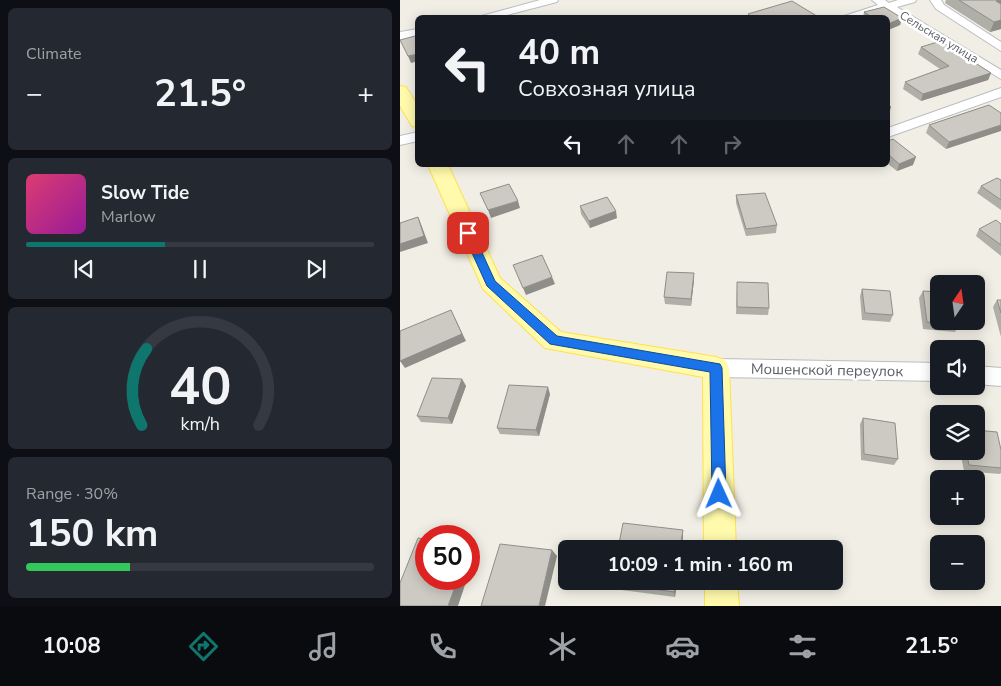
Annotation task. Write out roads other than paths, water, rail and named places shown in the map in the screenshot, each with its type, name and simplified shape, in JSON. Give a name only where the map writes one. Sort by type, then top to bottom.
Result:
[{"type":"main road","points":[[400,91],[415,117]]},
{"type":"main road","points":[[439,167],[490,283],[554,341],[716,368],[720,540]]},
{"type":"main road","points":[[721,590],[722,606]]},
{"type":"street","points":[[491,15],[553,0]]},
{"type":"street","points":[[851,15],[882,3],[912,0]]},
{"type":"street","points":[[935,0],[940,7],[999,45]]},
{"type":"street","name":"Сельская улица","points":[[882,3],[1001,75]]},
{"type":"street","points":[[400,36],[415,33]]},
{"type":"street","points":[[890,132],[1001,92]]},
{"type":"street","points":[[400,141],[415,137]]},
{"type":"street","name":"Мошенской переулок","points":[[716,368],[930,372]]},
{"type":"street","points":[[985,376],[1001,377]]}]
